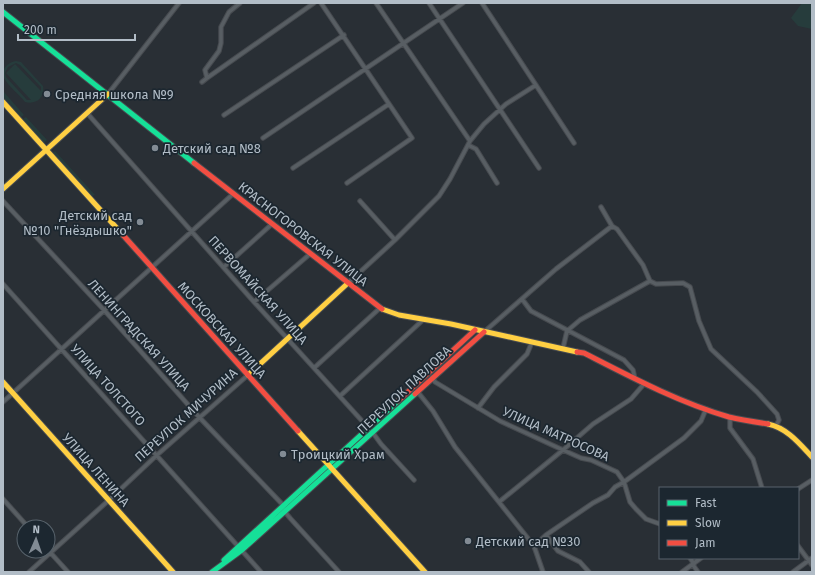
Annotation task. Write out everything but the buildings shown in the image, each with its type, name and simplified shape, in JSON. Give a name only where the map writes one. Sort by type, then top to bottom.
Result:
[{"type":"street","points":[[3,189],[108,94],[179,3]]},
{"type":"street","points":[[207,78],[205,70],[219,50],[221,44],[222,27],[230,12],[240,3]]},
{"type":"street","points":[[202,82],[314,3]]},
{"type":"street","points":[[321,3],[412,138],[347,183]]},
{"type":"street","points":[[376,3],[469,143],[476,149],[497,183]]},
{"type":"street","points":[[430,3],[539,168]]},
{"type":"street","points":[[263,138],[463,3]]},
{"type":"street","points":[[482,3],[574,143]]},
{"type":"street","name":"КРАСНОГОРОВСКАЯ УЛИЦА","points":[[3,12],[380,308],[399,315],[584,353],[644,384],[706,409],[730,417],[776,426],[791,435],[812,457]]},
{"type":"street","points":[[224,115],[344,35]]},
{"type":"street","name":"ПЕРЕУЛОК МИЧУРИНА","points":[[56,546],[110,500],[157,454],[248,374],[395,240],[439,196],[469,143],[484,124],[500,109],[536,85]]},
{"type":"street","name":"МОСКОВСКАЯ УЛИЦА","points":[[3,102],[248,374],[422,571]]},
{"type":"street","points":[[293,168],[389,104]]},
{"type":"street","name":"ПЕРВОМАЙСКАЯ УЛИЦА","points":[[87,113],[254,302],[373,432],[381,444],[414,480]]},
{"type":"street","points":[[3,402],[233,194]]},
{"type":"street","name":"ЛЕНИНГРАДСКАЯ УЛИЦА","points":[[3,200],[104,310],[199,417],[283,505],[285,512],[339,572]]},
{"type":"street","points":[[360,201],[395,240]]},
{"type":"street","points":[[601,207],[612,226],[617,229],[643,265],[650,281],[656,284],[683,283],[690,287],[699,321],[711,349],[752,387],[778,414],[779,420],[776,426]]},
{"type":"street","points":[[224,267],[272,224]]},
{"type":"street","name":"ПЕРЕУЛОК ПАВЛОВА","points":[[240,548],[283,505],[368,428],[433,378],[556,269],[612,226]]},
{"type":"street","points":[[254,302],[310,254]]},
{"type":"street","points":[[563,348],[567,331],[580,320],[650,281]]},
{"type":"street","name":"УЛИЦА ТОЛСТОГО","points":[[3,284],[157,454],[261,572]]},
{"type":"street","points":[[522,299],[531,311],[624,360],[634,370],[635,379]]},
{"type":"street","points":[[314,368],[380,308]]},
{"type":"street","points":[[340,396],[424,320]]},
{"type":"street","name":"ПЕРЕУЛОК ПАВЛОВА","points":[[212,572],[333,470],[416,390],[429,373],[475,330]]},
{"type":"street","points":[[478,408],[494,387],[527,354],[532,342]]},
{"type":"street","name":"УЛИЦА МАТРОСОВА","points":[[429,373],[435,382],[500,421],[581,458],[591,460],[617,472],[624,482],[630,502],[646,519],[659,524]]},
{"type":"street","name":"УЛИЦА ЛЕНИНА","points":[[3,382],[173,572]]},
{"type":"street","points":[[499,502],[593,424],[632,399],[644,384]]},
{"type":"street","points":[[416,390],[434,411],[455,447],[534,546],[543,572]]},
{"type":"street","points":[[534,546],[546,534],[593,503],[608,495],[615,487],[684,438],[701,421],[706,409]]},
{"type":"street","points":[[730,417],[730,428],[753,460],[762,487]]},
{"type":"street","points":[[799,488],[812,480]]},
{"type":"street","points":[[3,499],[21,519]]},
{"type":"street","points":[[546,534],[558,551],[580,562],[589,572]]},
{"type":"street","points":[[799,547],[810,559],[812,565]]},
{"type":"street","name":"ПЕРЕУЛОК МИЧУРИНА","points":[[29,572],[42,559]]},
{"type":"street","points":[[56,559],[68,572]]},
{"type":"street","points":[[691,559],[698,572]]},
{"type":"street","points":[[682,572],[700,559]]},
{"type":"street","points":[[793,572],[810,559]]},
{"type":"green space","points":[[802,3],[812,5],[812,29],[798,26],[791,18]]},
{"type":"green space","points":[[13,62],[21,62],[43,86],[43,94],[36,101],[29,103],[25,102],[4,78],[4,69],[8,64]],"holes":[[[16,63],[20,65],[41,87],[41,91],[15,64],[6,73],[31,100],[27,100],[6,77],[5,73],[8,67]]]},
{"type":"green space","points":[[3,91],[24,115],[21,117],[3,97]]},
{"type":"green space","points":[[26,117],[47,140],[44,143],[23,119]]},
{"type":"green space","points":[[55,151],[95,195],[92,196],[53,153]]},
{"type":"traffic: fast","points":[[3,12],[194,163]]},
{"type":"traffic: fast","points":[[212,572],[242,550],[415,394]]},
{"type":"traffic: fast","points":[[224,560],[398,401]]},
{"type":"traffic: slow","points":[[3,189],[108,94]]},
{"type":"traffic: slow","points":[[3,102],[123,235]]},
{"type":"traffic: slow","points":[[248,375],[348,283]]},
{"type":"traffic: slow","points":[[382,309],[399,315],[451,324],[577,352]]},
{"type":"traffic: slow","points":[[3,382],[173,572]]},
{"type":"traffic: slow","points":[[768,424],[787,433],[812,457]]},
{"type":"traffic: slow","points":[[298,431],[425,572]]},
{"type":"traffic: jam","points":[[194,163],[382,309]]},
{"type":"traffic: jam","points":[[123,235],[298,431]]},
{"type":"traffic: jam","points":[[398,401],[475,330]]},
{"type":"traffic: jam","points":[[415,394],[484,332]]},
{"type":"traffic: jam","points":[[577,352],[584,353],[691,404],[729,417],[768,424]]},
{"type":"place","name":"Средняя школа №9","points":[[47,94]]},
{"type":"place","name":"Детский сад №8","points":[[155,148]]},
{"type":"place","name":"Детский сад №10 \"Гнёздышко\"","points":[[140,222]]},
{"type":"place","name":"Троицкий Храм","points":[[283,454]]},
{"type":"place","name":"Детский сад №30","points":[[468,541]]}]
